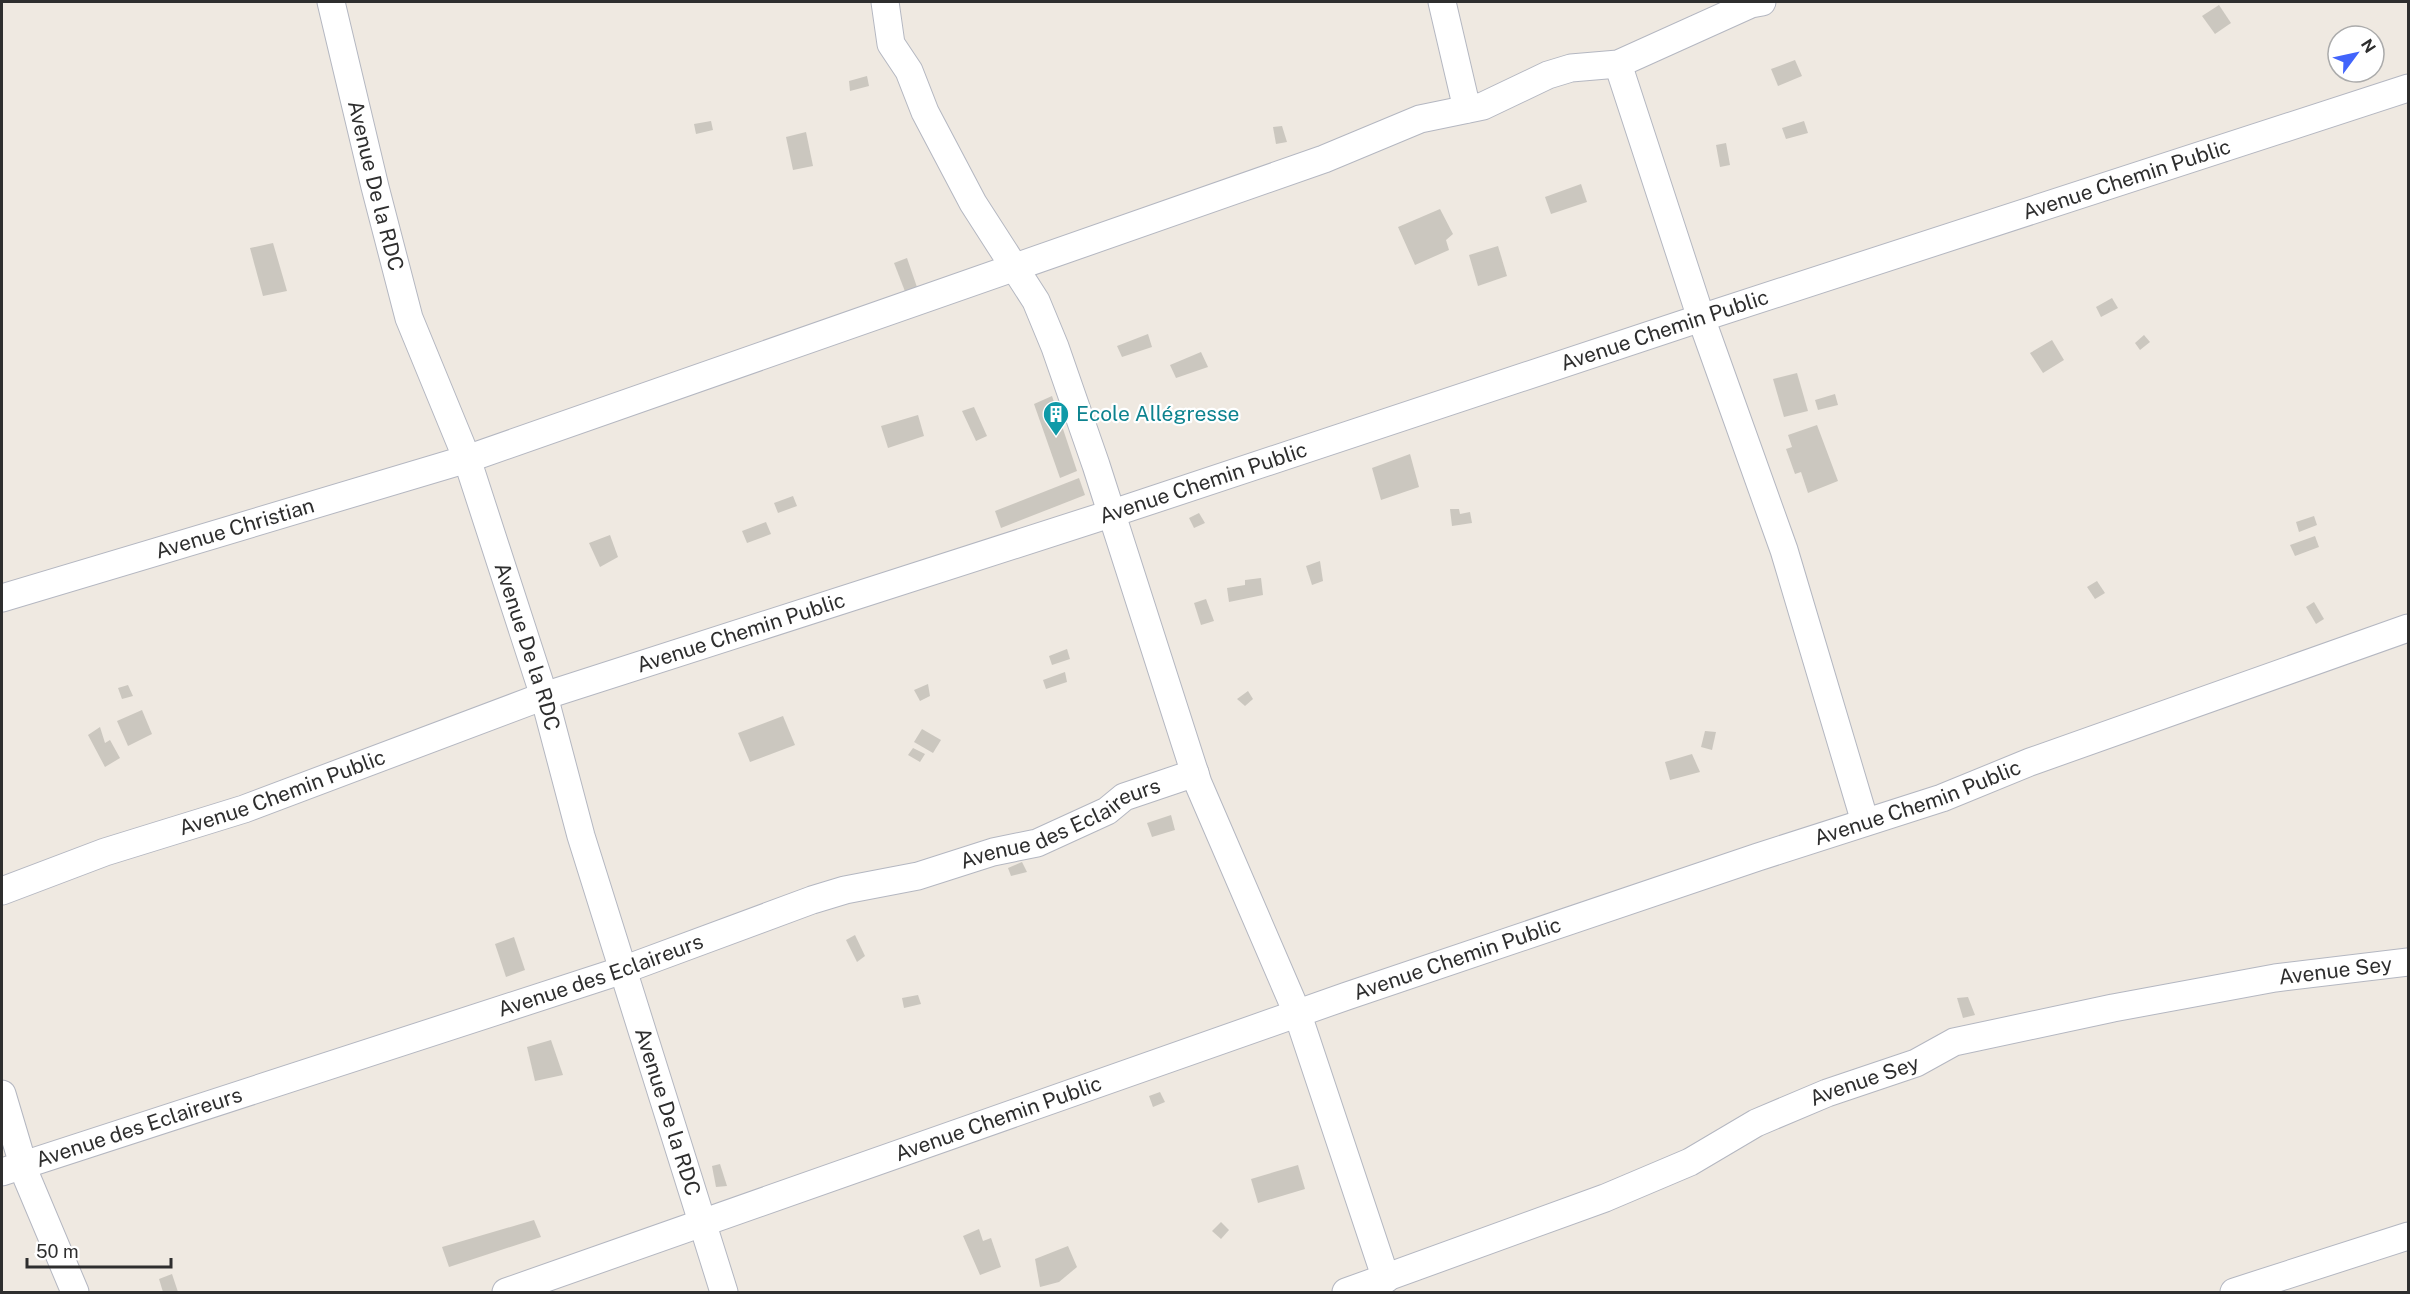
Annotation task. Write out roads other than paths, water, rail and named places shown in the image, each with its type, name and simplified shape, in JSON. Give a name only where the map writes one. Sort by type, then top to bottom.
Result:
[{"type":"street","name":"Avenue De la RDC","points":[[331,2],[409,318],[467,459],[544,696],[581,836],[724,1293]]},
{"type":"street","points":[[885,2],[891,44],[909,70],[925,112],[968,193],[1036,302],[1055,347],[1195,773],[1298,1015],[1386,1279]]},
{"type":"street","points":[[1442,2],[1467,109]]},
{"type":"street","name":"Avenue Christian","points":[[2,598],[467,459],[1324,159],[1420,119],[1500,100],[1548,75],[1571,68],[1618,64],[1755,2]]},
{"type":"street","points":[[1618,64],[1701,318],[1784,550],[1865,822]]},
{"type":"street","name":"Avenue Chemin Public","points":[[2,891],[105,852],[244,809],[544,696],[2409,88]]},
{"type":"street","name":"Avenue Chemin Public","points":[[506,1293],[1298,1015],[1941,798],[2030,762],[2409,628]]},
{"type":"street","name":"Avenue des Eclaireurs","points":[[13,1169],[624,970],[812,900],[845,890],[918,876],[993,852],[1037,843],[1107,811],[1125,796],[1195,773]]},
{"type":"street","name":"Avenue Sey","points":[[1346,1293],[1605,1198],[1690,1162],[1756,1123],[1827,1093],[1916,1063],[1954,1042],[2113,1008],[2275,978],[2409,962]]},
{"type":"street","points":[[2,1094],[13,1169],[75,1293]]},
{"type":"street","points":[[2234,1293],[2409,1236]]},
{"type":"place","name":"Ecole Allégresse","points":[[1056,437]]}]
